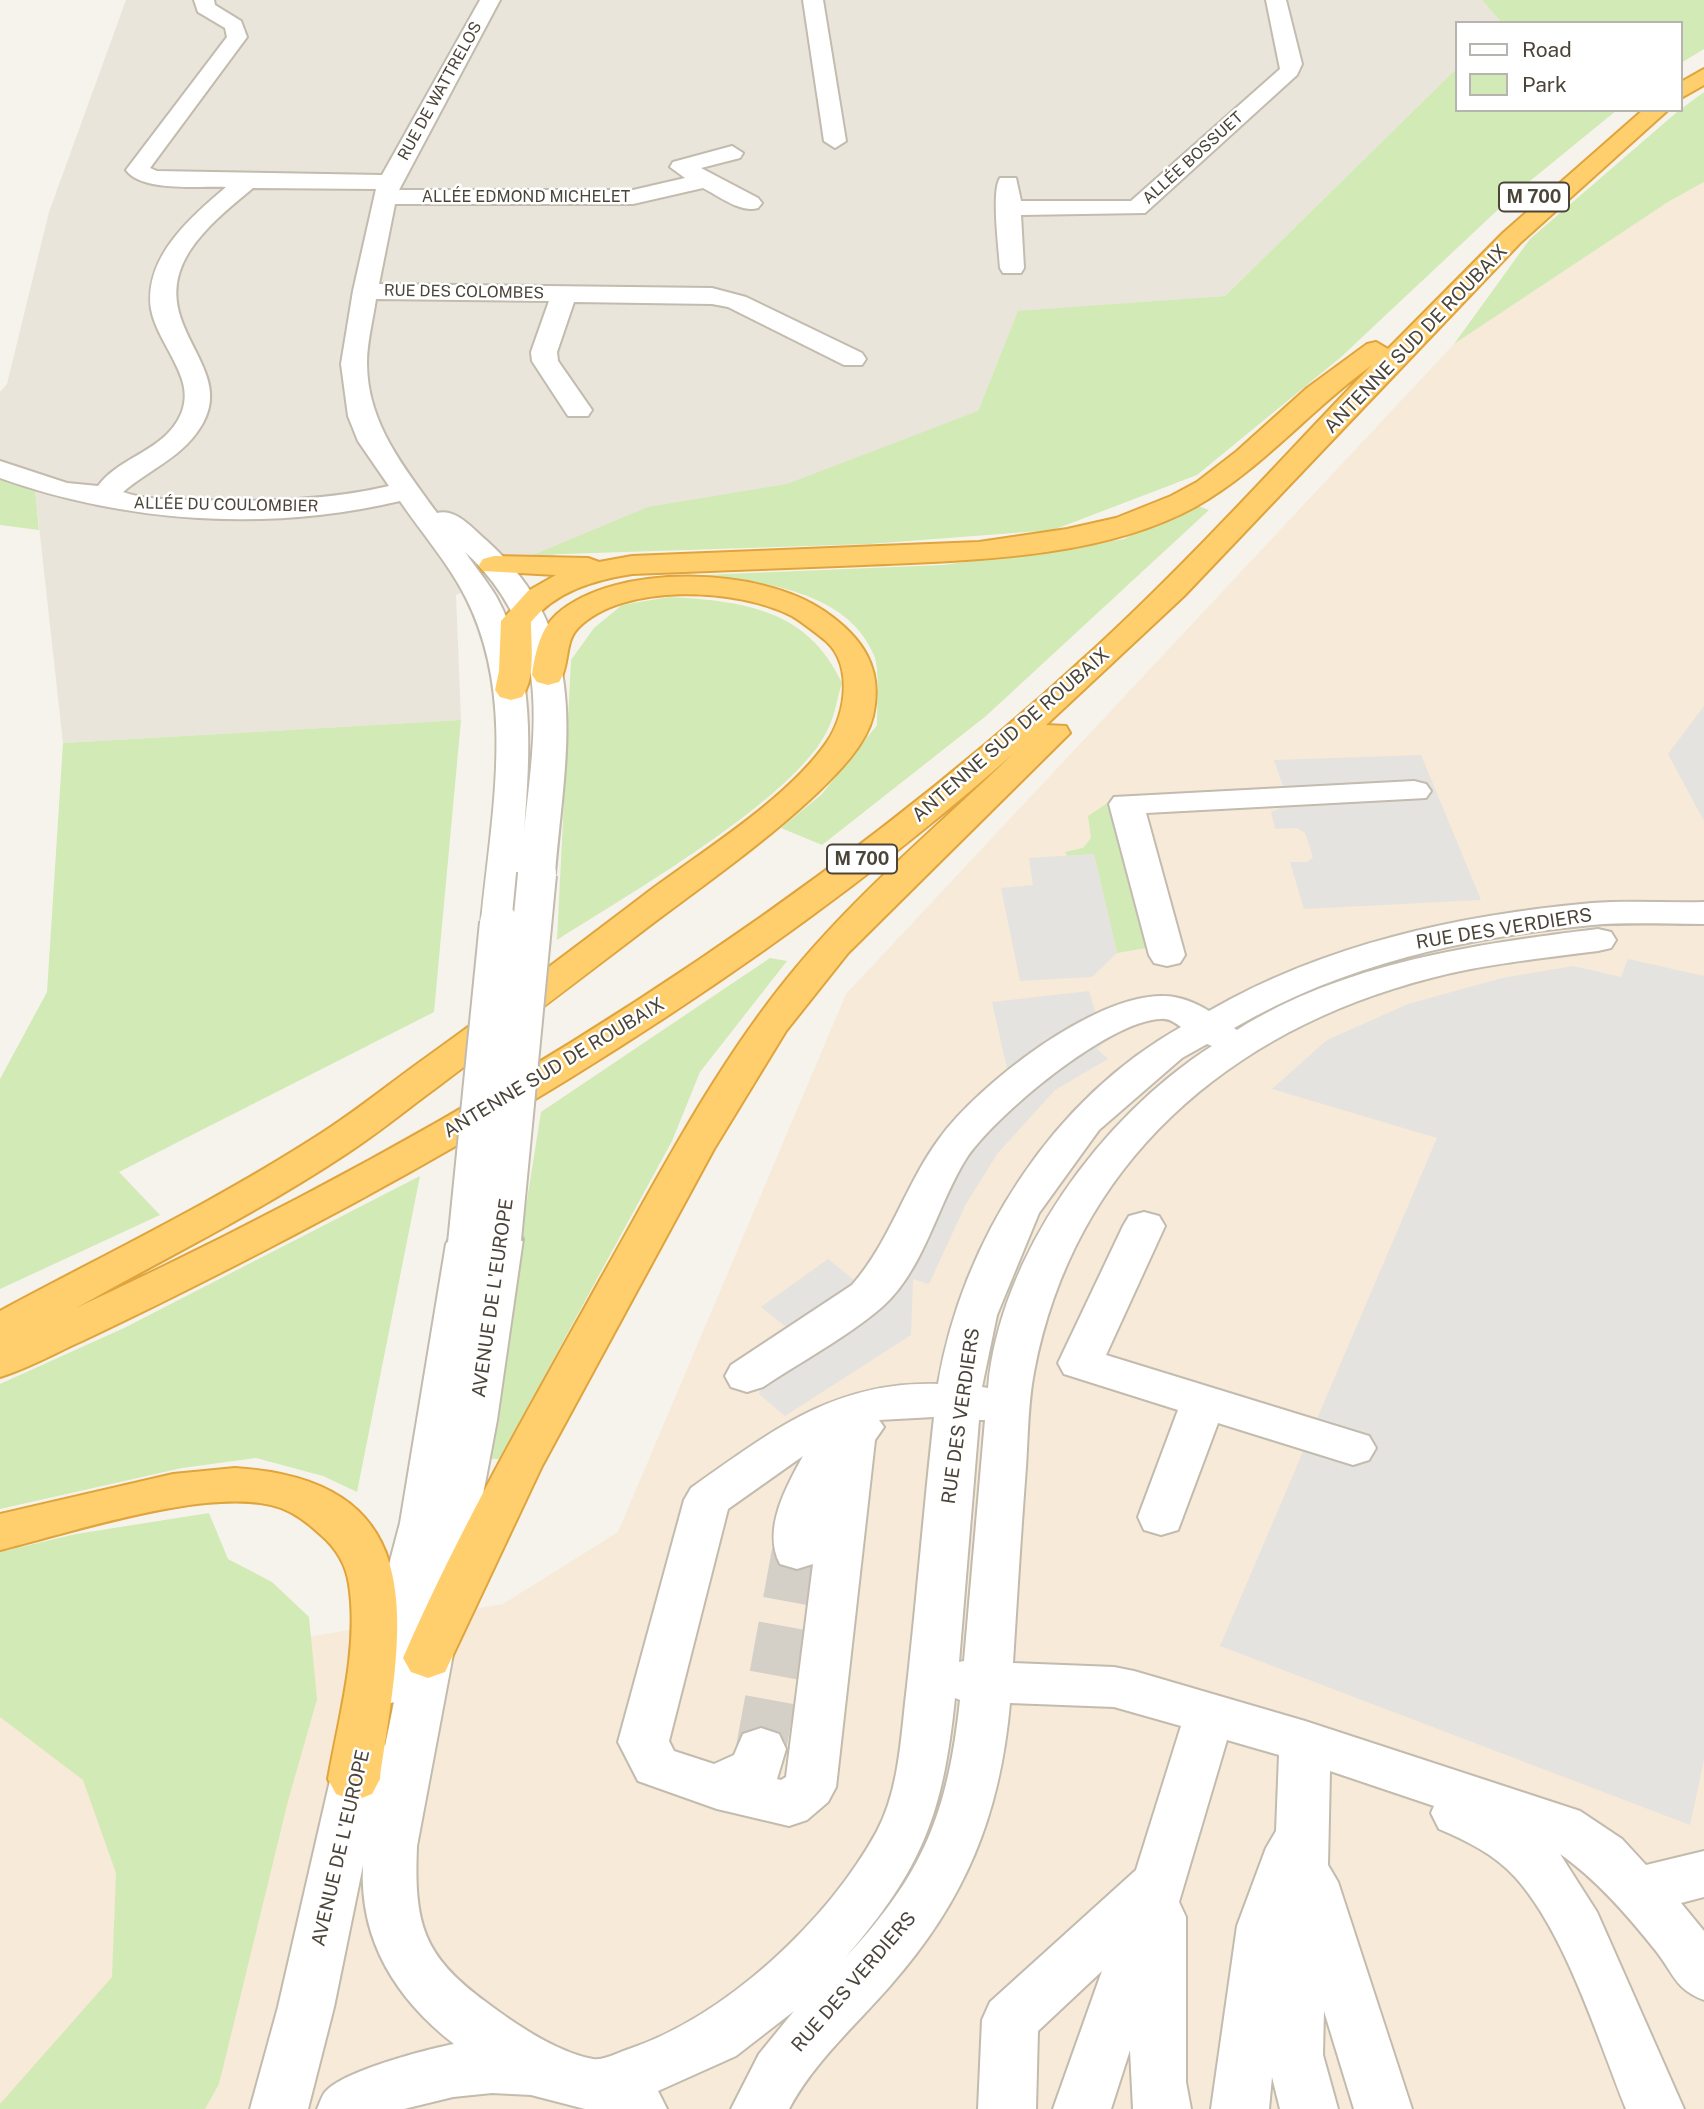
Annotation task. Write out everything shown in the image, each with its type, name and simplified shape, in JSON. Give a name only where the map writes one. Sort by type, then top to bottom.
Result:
[{"type":"highway","points":[[1683,75],[1704,59]]},
{"type":"highway","points":[[1683,91],[1704,75]]},
{"type":"highway","name":"ANTENNE SUD DE ROUBAIX","points":[[0,1331],[212,1233],[384,1143],[603,1012],[734,926],[852,840],[1037,687],[1197,537],[1435,288],[1504,222],[1634,112]]},
{"type":"highway","name":"ANTENNE SUD DE ROUBAIX","points":[[0,1361],[148,1293],[362,1181],[555,1070],[696,981],[814,897],[984,762],[1107,654],[1242,519],[1416,335],[1585,169],[1655,112]]},
{"type":"highway","points":[[494,565],[557,568],[979,551],[1030,545],[1132,521],[1184,501],[1214,483],[1244,460],[1309,400],[1376,350]]},
{"type":"highway","points":[[428,1658],[453,1597],[503,1496],[729,1085],[774,1018],[835,945],[1077,710],[1242,519]]},
{"type":"highway","points":[[511,690],[516,663],[516,621],[527,608],[570,581],[606,568],[632,565]]},
{"type":"highway","points":[[0,1331],[279,1178],[384,1110],[783,806],[827,763],[847,736],[857,716],[861,694],[855,654],[844,638],[828,624],[763,595],[700,586],[641,590],[617,595],[582,609],[560,630],[553,643],[548,675]]},
{"type":"highway","points":[[0,1532],[175,1491],[214,1486],[254,1485],[285,1490],[309,1500],[335,1516],[364,1556],[373,1583],[373,1650],[354,1779]]},
{"type":"street","points":[[204,0],[205,8],[234,25],[237,37],[137,170],[144,176],[163,178],[388,190]]},
{"type":"street","name":"RUE DE WATTRELOS","points":[[388,190],[490,0]]},
{"type":"street","points":[[813,0],[835,141]]},
{"type":"street","name":"ALLÉE BOSSUET","points":[[1009,208],[1137,208],[1290,71],[1292,64],[1276,0]]},
{"type":"street","points":[[732,153],[681,167],[750,203]]},
{"type":"street","name":"ALLÉE EDMOND MICHELET","points":[[388,190],[633,197],[706,180]]},
{"type":"street","name":"ALLÉE DU COULOMBIER","points":[[247,181],[188,236],[165,279],[162,294],[166,320],[197,382],[198,402],[190,424],[172,445],[115,483],[106,495],[113,500],[143,506],[282,508],[338,505],[406,491]]},
{"type":"street","points":[[1008,181],[1012,268]]},
{"type":"street","name":"AVENUE DE L'EUROPE","points":[[388,190],[365,291],[354,364],[362,416],[372,441],[481,597],[495,627],[511,690],[513,779],[499,923],[475,1420],[391,1846],[390,1894],[397,1935],[412,1965],[433,1991],[464,2021],[497,2044],[597,2090]]},
{"type":"street","name":"RUE DES COLOMBES","points":[[365,291],[698,294],[725,298],[853,359]]},
{"type":"street","name":"RUE DES COLOMBES","points":[[564,293],[544,352],[545,360],[579,410]]},
{"type":"street","points":[[0,469],[63,491],[106,495]]},
{"type":"street","name":"AVENUE DE L'EUROPE","points":[[279,2109],[306,2007],[354,1779],[405,1606],[429,1478],[485,1242],[537,874],[548,726],[548,675],[539,633],[527,608],[494,565],[406,491]]},
{"type":"street","points":[[1167,955],[1126,804],[1414,790]]},
{"type":"street","name":"RUE DES VERDIERS","points":[[760,2109],[777,2074],[799,2043],[902,1931],[931,1890],[957,1843],[974,1791],[1008,1417],[1019,1334],[1031,1293],[1071,1207],[1123,1138],[1155,1106],[1194,1076],[1222,1037],[1299,978],[1434,938],[1583,916],[1667,912],[1704,914]]},
{"type":"street","name":"RUE DES VERDIERS","points":[[597,2090],[695,2050],[718,2037],[783,1983],[849,1913],[893,1851],[917,1796],[933,1681],[958,1412],[967,1344],[987,1278],[1007,1235],[1063,1144],[1107,1098],[1142,1069],[1352,990],[1428,967],[1597,940],[1704,939]]},
{"type":"street","points":[[747,1376],[867,1296],[883,1280],[935,1176],[954,1145],[1011,1086],[1075,1042],[1138,1012],[1158,1007],[1175,1009],[1222,1037]]},
{"type":"street","points":[[1144,1226],[1080,1363],[1353,1448]]},
{"type":"street","points":[[853,1432],[810,1787],[789,1804],[717,1787],[656,1766],[643,1742],[707,1500],[829,1419],[859,1408],[896,1401],[958,1412],[1008,1417]]},
{"type":"street","points":[[1161,1517],[1204,1401]]},
{"type":"street","points":[[797,1551],[803,1498],[833,1442],[866,1424],[958,1412]]},
{"type":"street","points":[[745,1474],[775,1476],[803,1498]]},
{"type":"street","points":[[933,1681],[1069,1685],[1207,1721],[1562,1827],[1620,1873],[1675,1934],[1704,1975]]},
{"type":"street","points":[[1082,2109],[1159,1883],[1207,1721]]},
{"type":"street","points":[[717,1787],[757,1768],[761,1749]]},
{"type":"street","points":[[1305,1751],[1295,2055],[1309,2109]]},
{"type":"street","points":[[1305,1751],[1485,1822],[1520,1846],[1549,1875],[1574,1916],[1655,2109]]},
{"type":"street","points":[[1240,2109],[1264,1926],[1303,1836]]},
{"type":"street","points":[[1303,1836],[1383,2109]]},
{"type":"street","points":[[1620,1873],[1704,1874]]},
{"type":"street","points":[[1007,2109],[1010,2020],[1159,1883]]},
{"type":"street","points":[[1159,1883],[1158,2082],[1162,2109]]},
{"type":"street","points":[[346,2109],[390,2088],[432,2074],[502,2068],[597,2090]]},
{"type":"shaded area","points":[[126,0],[1482,0],[1500,21],[1456,21],[1456,69],[1225,296],[1018,312],[978,411],[878,493],[575,546],[456,595],[461,720],[63,743],[35,490],[0,476],[0,392],[7,384],[49,212]]},
{"type":"shaded area","points":[[1704,182],[1704,2109],[0,2109],[0,1617],[308,1637],[503,1604],[618,1532],[846,994],[1454,344],[1668,202]]},
{"type":"shaded area","points":[[1704,706],[1704,821],[1668,754]]},
{"type":"shaded area","points":[[1421,755],[1481,900],[1304,909],[1290,862],[1307,862],[1313,857],[1305,833],[1296,828],[1275,829],[1271,812],[1289,804],[1274,760]]},
{"type":"shaded area","points":[[1094,854],[1117,953],[1092,977],[1020,981],[1001,888],[1033,885],[1029,858]]},
{"type":"shaded area","points":[[1628,959],[1704,976],[1704,1760],[1690,1825],[1220,1646],[1437,1138],[1272,1089],[1327,1040],[1408,1004],[1502,978],[1573,966],[1621,977]]},
{"type":"shaded area","points":[[1089,991],[1104,1042],[1097,1049],[1108,1059],[1055,1090],[997,1154],[966,1204],[929,1284],[913,1279],[911,1335],[785,1416],[759,1394],[786,1327],[761,1307],[828,1259],[854,1280],[883,1280],[1011,1086],[992,1002]]},
{"type":"green space","points":[[1482,0],[1704,0],[1704,49],[1683,62],[1683,21],[1500,21]]},
{"type":"green space","points":[[1456,69],[1456,112],[1615,112],[1519,190],[1341,357],[1197,475],[1053,530],[869,544],[533,555],[648,507],[787,484],[978,411],[1018,311],[1225,296]]},
{"type":"green space","points":[[1704,92],[1704,182],[1668,202],[1454,344],[1530,239],[1677,112],[1683,112],[1683,108]]},
{"type":"green space","points":[[0,476],[35,489],[39,530],[0,525]]},
{"type":"green space","points":[[1195,505],[1209,510],[986,716],[822,845],[781,828],[822,794],[877,725],[878,679],[874,655],[861,633],[844,616],[824,603],[751,581],[702,575],[943,565],[1067,549],[1124,539]]},
{"type":"green space","points":[[669,597],[747,606],[792,624],[811,639],[828,658],[842,683],[832,718],[810,756],[782,785],[746,815],[664,873],[557,940],[571,660],[594,628],[622,605]]},
{"type":"green space","points":[[461,720],[434,1012],[119,1172],[160,1215],[0,1289],[0,1079],[47,992],[63,743]]},
{"type":"green space","points":[[1112,800],[1119,800],[1152,947],[1117,953],[1094,854],[1067,856],[1065,852],[1083,848],[1091,838],[1088,816]]},
{"type":"green space","points":[[770,958],[787,961],[700,1072],[672,1141],[499,1459],[486,1459],[541,1112]]},
{"type":"green space","points":[[420,1176],[357,1492],[323,1476],[256,1458],[182,1468],[0,1509],[0,1384],[124,1328]]},
{"type":"green space","points":[[209,1513],[228,1559],[272,1582],[309,1617],[317,1699],[288,1801],[219,2084],[205,2109],[0,2109],[0,2104],[112,1977],[116,1873],[83,1780],[0,1717],[0,1552],[76,1534]]},
{"type":"tunnel","points":[[761,1749],[797,1551]]}]
